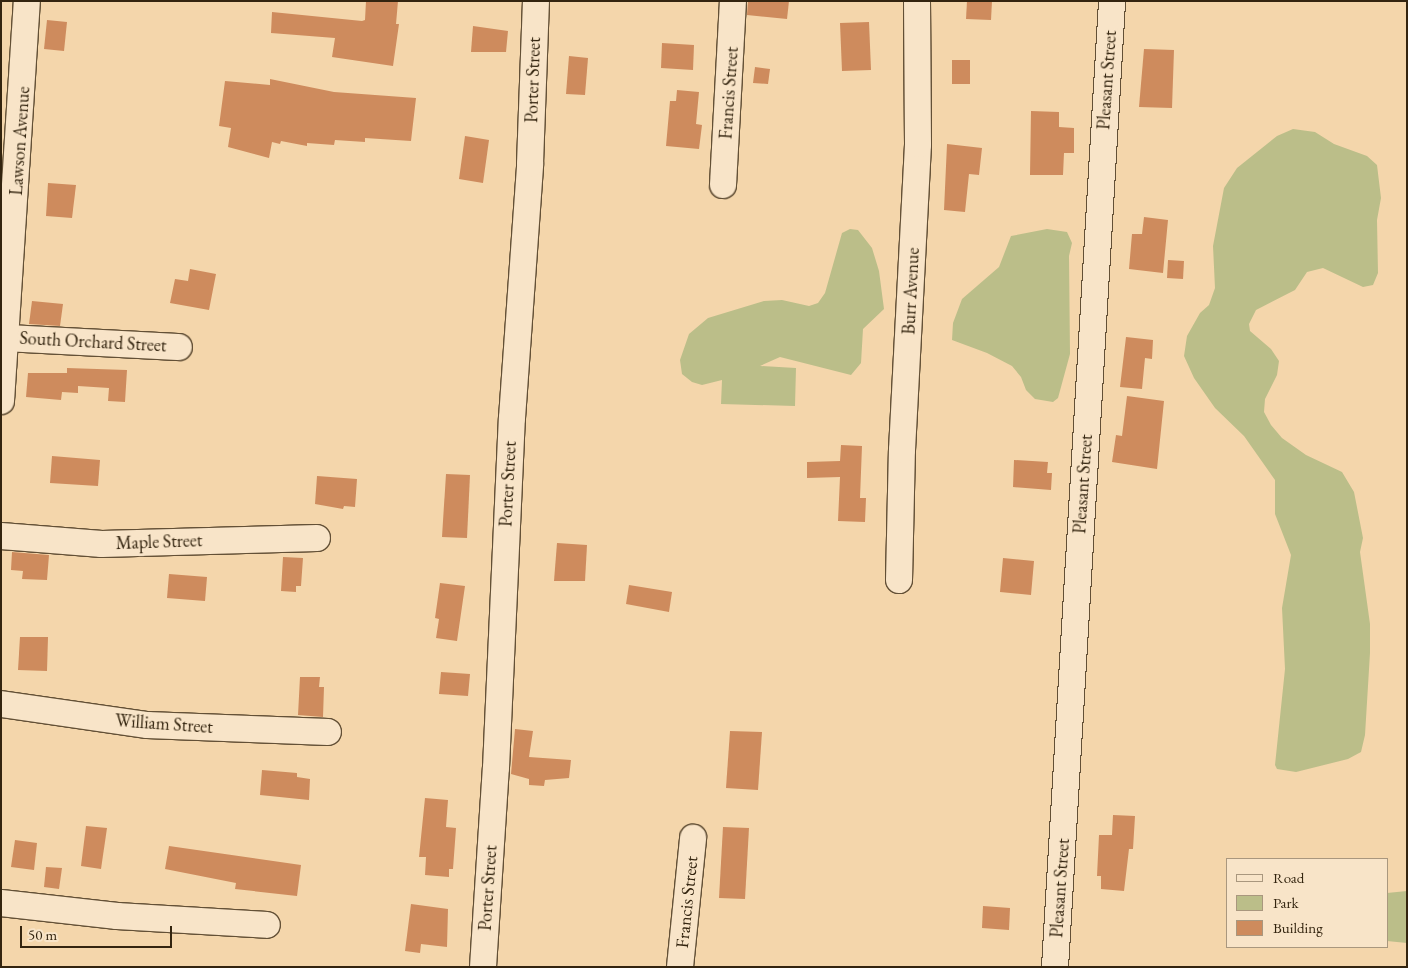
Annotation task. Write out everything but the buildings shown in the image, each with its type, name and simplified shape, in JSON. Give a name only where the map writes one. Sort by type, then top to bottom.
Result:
[{"type":"street","name":"Lawson Avenue","points":[[1,401],[27,1]]},
{"type":"street","name":"Porter Street","points":[[483,967],[497,749],[512,418],[530,164],[536,1]]},
{"type":"street","name":"Francis Street","points":[[723,185],[733,1]]},
{"type":"street","name":"Burr Avenue","points":[[899,580],[902,450],[918,144],[917,1]]},
{"type":"street","name":"Pleasant Street","points":[[1055,967],[1112,1]]},
{"type":"street","name":"South Orchard Street","points":[[6,338],[179,347]]},
{"type":"street","name":"Maple Street","points":[[1,536],[102,544],[317,538]]},
{"type":"street","name":"William Street","points":[[1,704],[146,725],[328,732]]},
{"type":"street","name":"Francis Street","points":[[680,967],[693,838]]},
{"type":"street","points":[[1,903],[117,916],[267,925]]},
{"type":"green space","points":[[1293,129],[1315,132],[1334,144],[1367,156],[1377,165],[1381,198],[1377,220],[1378,273],[1373,285],[1363,287],[1323,268],[1307,272],[1295,290],[1256,310],[1249,324],[1250,331],[1271,349],[1279,361],[1277,375],[1265,399],[1264,412],[1271,425],[1282,438],[1306,455],[1342,472],[1354,492],[1363,538],[1360,552],[1370,624],[1370,653],[1365,735],[1361,752],[1348,759],[1296,772],[1277,769],[1275,765],[1285,669],[1282,608],[1291,555],[1275,514],[1275,480],[1244,436],[1215,408],[1194,378],[1184,356],[1187,336],[1200,313],[1209,305],[1215,288],[1213,246],[1224,188],[1237,168],[1277,136]]},
{"type":"green space","points":[[850,229],[858,230],[872,248],[879,271],[884,309],[863,329],[861,363],[851,375],[780,357],[760,366],[796,368],[795,406],[721,404],[722,380],[702,385],[692,382],[682,374],[680,360],[689,334],[708,318],[764,301],[782,300],[809,306],[818,303],[825,293],[842,233]]},
{"type":"green space","points":[[1047,229],[1067,232],[1072,243],[1069,256],[1070,354],[1058,398],[1053,402],[1035,399],[1026,390],[1021,377],[1012,366],[987,353],[952,340],[953,323],[962,299],[999,267],[1011,236]]},
{"type":"green space","points":[[1407,891],[1407,943],[1388,941],[1388,893]]}]
